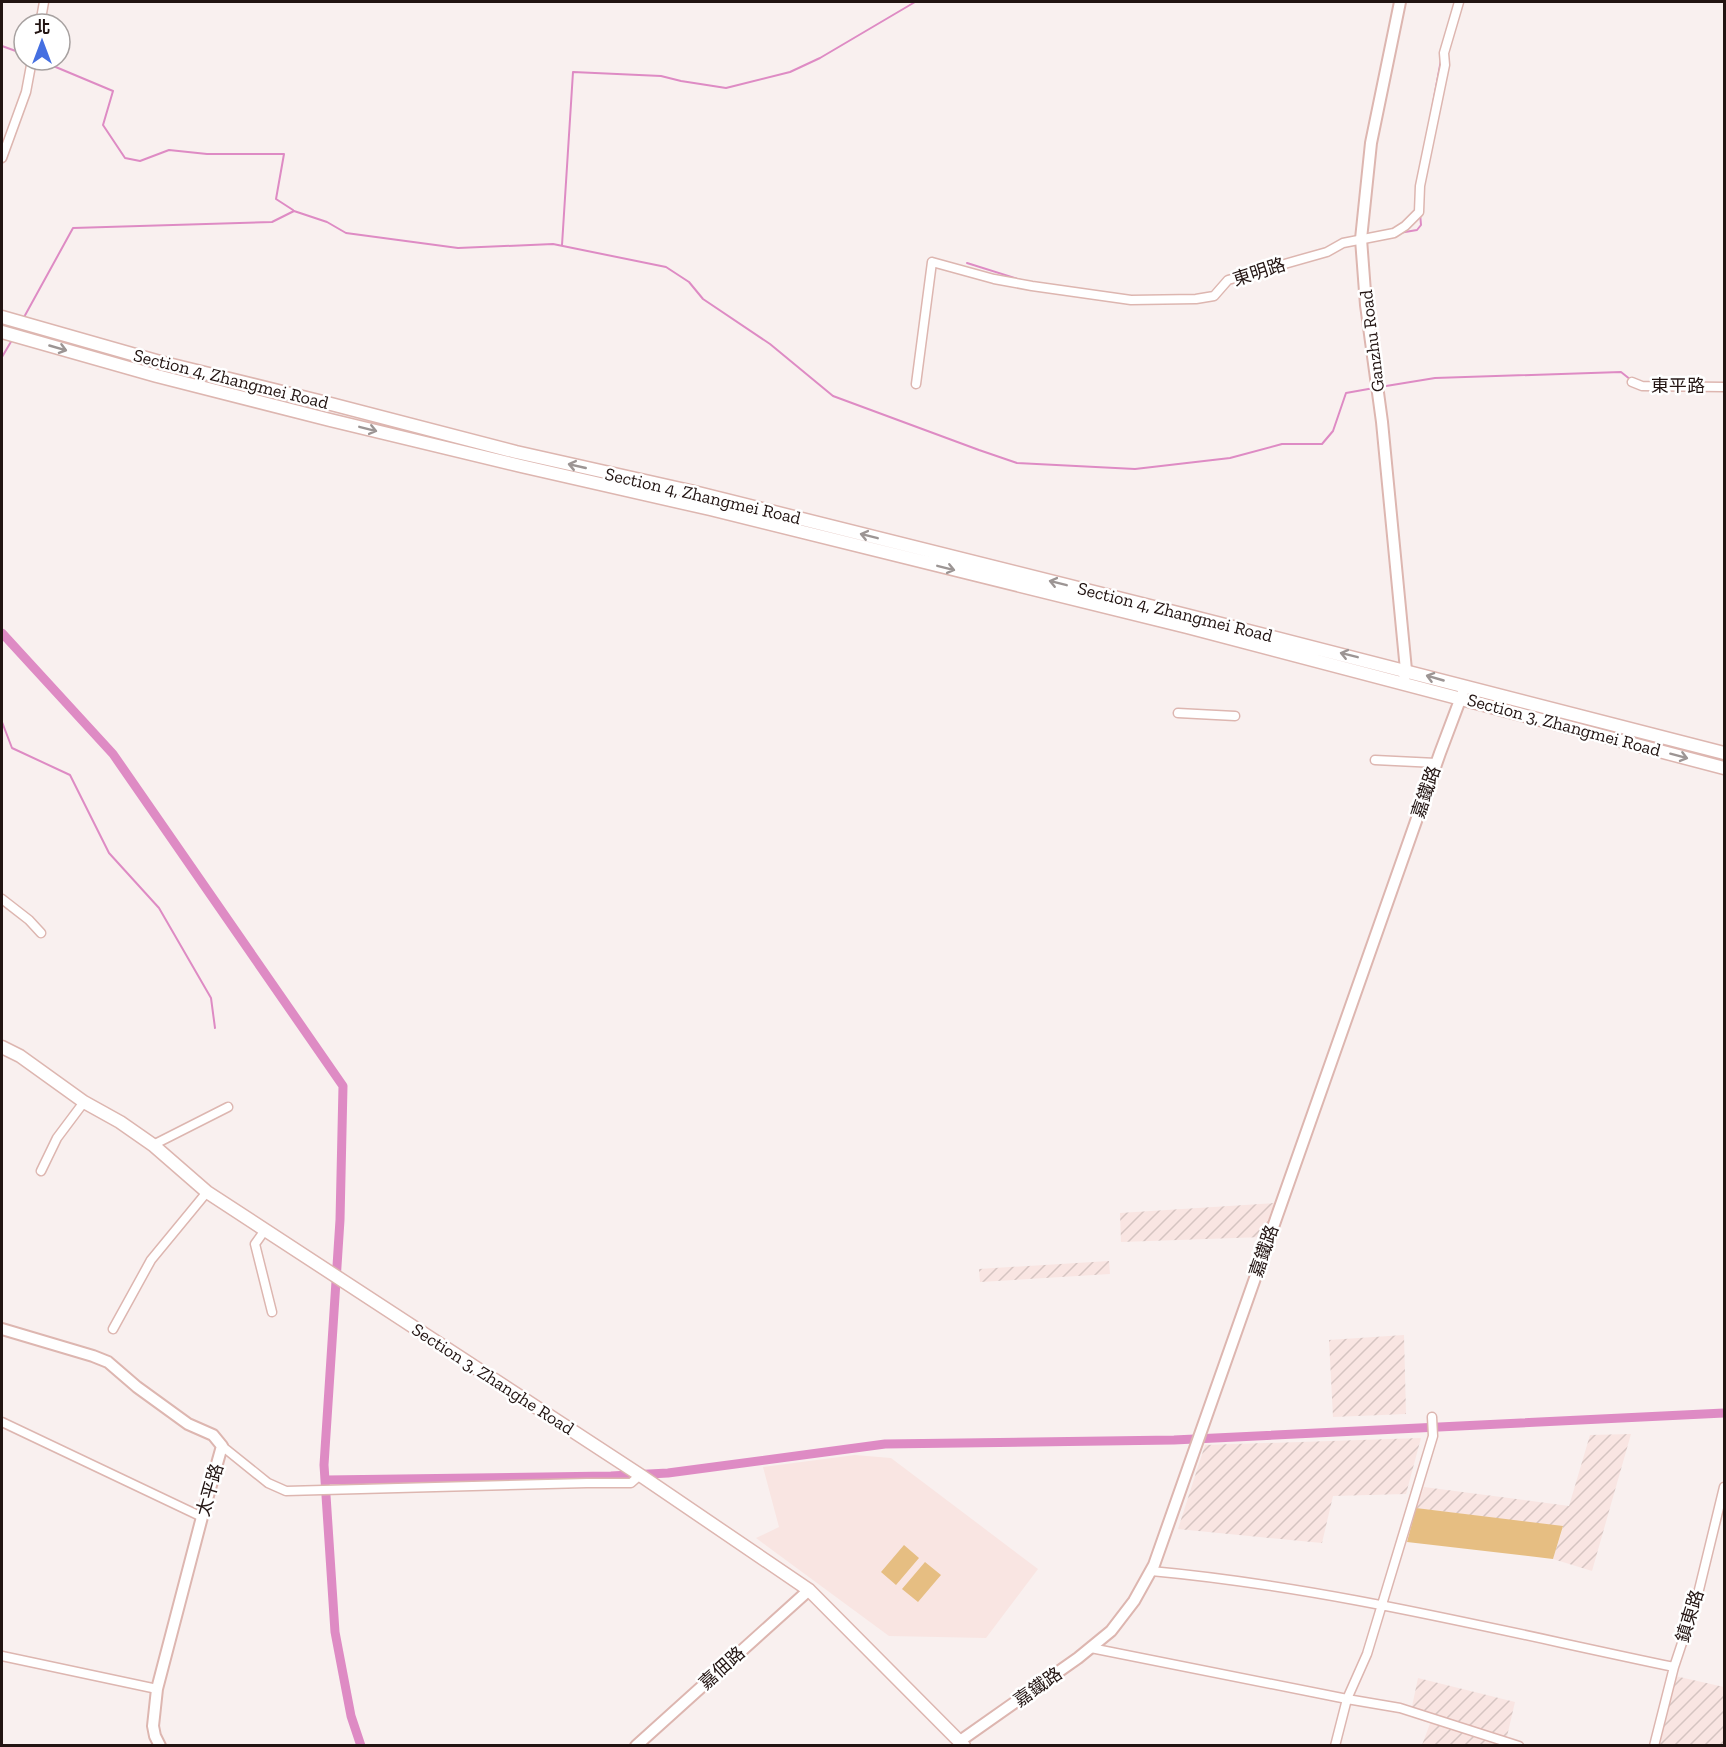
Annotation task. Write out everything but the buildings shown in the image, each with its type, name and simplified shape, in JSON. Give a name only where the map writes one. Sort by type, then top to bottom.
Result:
[{"type":"main road","name":"Section 4, Zhangmei Road","points":[[2,317],[160,362],[516,452],[690,491],[1405,676]]},
{"type":"main road","name":"Section 4, Zhangmei Road","points":[[2,332],[158,376],[330,420],[729,514],[1194,628],[1405,676]]},
{"type":"main road","points":[[158,376],[160,362]]},
{"type":"main road","points":[[330,420],[331,404]]},
{"type":"main road","name":"Section 3, Zhangmei Road","points":[[1405,676],[1725,768]]},
{"type":"main road","name":"Section 3, Zhangmei Road","points":[[1463,692],[1725,753]]},
{"type":"main road","name":"Section 3, Zhanghe Road","points":[[2,1047],[20,1056],[84,1102],[120,1122],[153,1145],[207,1192],[640,1475],[809,1590],[962,1743]]},
{"type":"street","name":"Ganzhu Road","points":[[1400,2],[1371,142],[1361,239],[1366,305],[1382,422],[1405,676]]},
{"type":"street","name":"東明路","points":[[916,384],[932,262],[994,279],[1131,300],[1196,299],[1214,296],[1228,280],[1327,252],[1343,243],[1394,233],[1405,226],[1419,212],[1420,186],[1445,65],[1444,53],[1459,2]]},
{"type":"street","points":[[2,158],[26,92],[30,72]]},
{"type":"street","name":"東平路","points":[[1632,382],[1642,386],[1725,387]]},
{"type":"street","name":"嘉鐵路","points":[[962,1743],[1111,1631],[1134,1601],[1150,1571],[1463,692]]},
{"type":"street","points":[[1178,713],[1235,716]]},
{"type":"street","points":[[1375,760],[1436,763]]},
{"type":"street","points":[[2,899],[29,920],[41,933]]},
{"type":"street","points":[[41,1171],[57,1138],[84,1102]]},
{"type":"street","points":[[153,1145],[228,1107]]},
{"type":"street","points":[[113,1329],[152,1260],[207,1192]]},
{"type":"street","points":[[265,1230],[255,1244],[273,1312]]},
{"type":"street","name":"太平路","points":[[2,1329],[108,1362],[136,1387],[188,1424],[213,1435],[222,1446],[157,1689],[153,1726],[160,1746]]},
{"type":"street","points":[[1335,1746],[1347,1699],[1367,1654],[1433,1436],[1432,1421]]},
{"type":"street","points":[[2,1422],[202,1517]]},
{"type":"street","points":[[222,1446],[268,1483],[286,1491],[631,1483],[640,1475]]},
{"type":"street","name":"鎮東路","points":[[1654,1746],[1674,1667],[1697,1598],[1725,1487]]},
{"type":"street","points":[[1150,1571],[1259,1583],[1382,1606],[1674,1667]]},
{"type":"street","name":"嘉佃路","points":[[636,1746],[809,1590]]},
{"type":"street","points":[[1091,1648],[1400,1708],[1519,1746]]},
{"type":"street","points":[[2,1656],[157,1689]]},
{"type":"shaded area","points":[[1274,1203],[1263,1237],[1121,1242],[1120,1213]]},
{"type":"shaded area","points":[[1109,1261],[1110,1274],[980,1282],[979,1269]]},
{"type":"shaded area","points":[[1404,1335],[1406,1414],[1333,1417],[1329,1340]]},
{"type":"shaded area","points":[[1631,1434],[1592,1571],[1553,1559],[1563,1527],[1416,1508],[1424,1487],[1569,1506],[1590,1435]]},
{"type":"shaded area","points":[[1421,1438],[1406,1494],[1333,1496],[1322,1543],[1178,1529],[1205,1445]]},
{"type":"shaded area","points":[[855,1455],[891,1458],[1038,1569],[986,1638],[889,1636],[756,1538],[779,1527],[763,1467]]},
{"type":"shaded area","points":[[1416,1508],[1563,1526],[1553,1559],[1407,1542]]},
{"type":"shaded area","points":[[904,1545],[919,1558],[896,1585],[881,1572]]},
{"type":"shaded area","points":[[925,1562],[941,1575],[918,1602],[902,1589]]},
{"type":"shaded area","points":[[1675,1676],[1724,1687],[1724,1745],[1658,1746]]},
{"type":"shaded area","points":[[1418,1678],[1515,1702],[1505,1745],[1422,1745],[1431,1721],[1410,1716]]},
{"type":"waterway","points":[[562,245],[573,72],[661,76],[726,88],[790,72],[820,58],[915,2]]},
{"type":"waterway","points":[[2,46],[12,50]]},
{"type":"waterway","points":[[1429,125],[1441,60]]},
{"type":"waterway","points":[[68,72],[113,91],[103,125],[125,158],[140,161],[169,150],[207,154],[284,154],[276,199],[293,210]]},
{"type":"waterway","points":[[23,319],[73,228],[272,222],[294,211],[327,222],[346,233],[458,248],[553,244],[666,267],[689,282],[703,299],[770,344],[833,396],[1017,463],[1135,469],[1230,458],[1282,444],[1322,444],[1333,431],[1346,393],[1374,388]]},
{"type":"waterway","points":[[1399,233],[1417,230],[1421,225],[1420,213]]},
{"type":"waterway","points":[[967,263],[1021,280]]},
{"type":"waterway","points":[[2,357],[12,340]]},
{"type":"waterway","points":[[1380,387],[1435,378],[1621,372],[1631,380]]},
{"type":"waterway","points":[[2,633],[113,754],[343,1086],[340,1220],[324,1465],[335,1632],[351,1716],[361,1746]]},
{"type":"waterway","points":[[2,722],[12,748],[70,775],[109,853],[159,908],[211,998],[215,1028]]},
{"type":"waterway","points":[[326,1480],[611,1476],[668,1473],[885,1444],[1174,1440],[1724,1413]]}]
